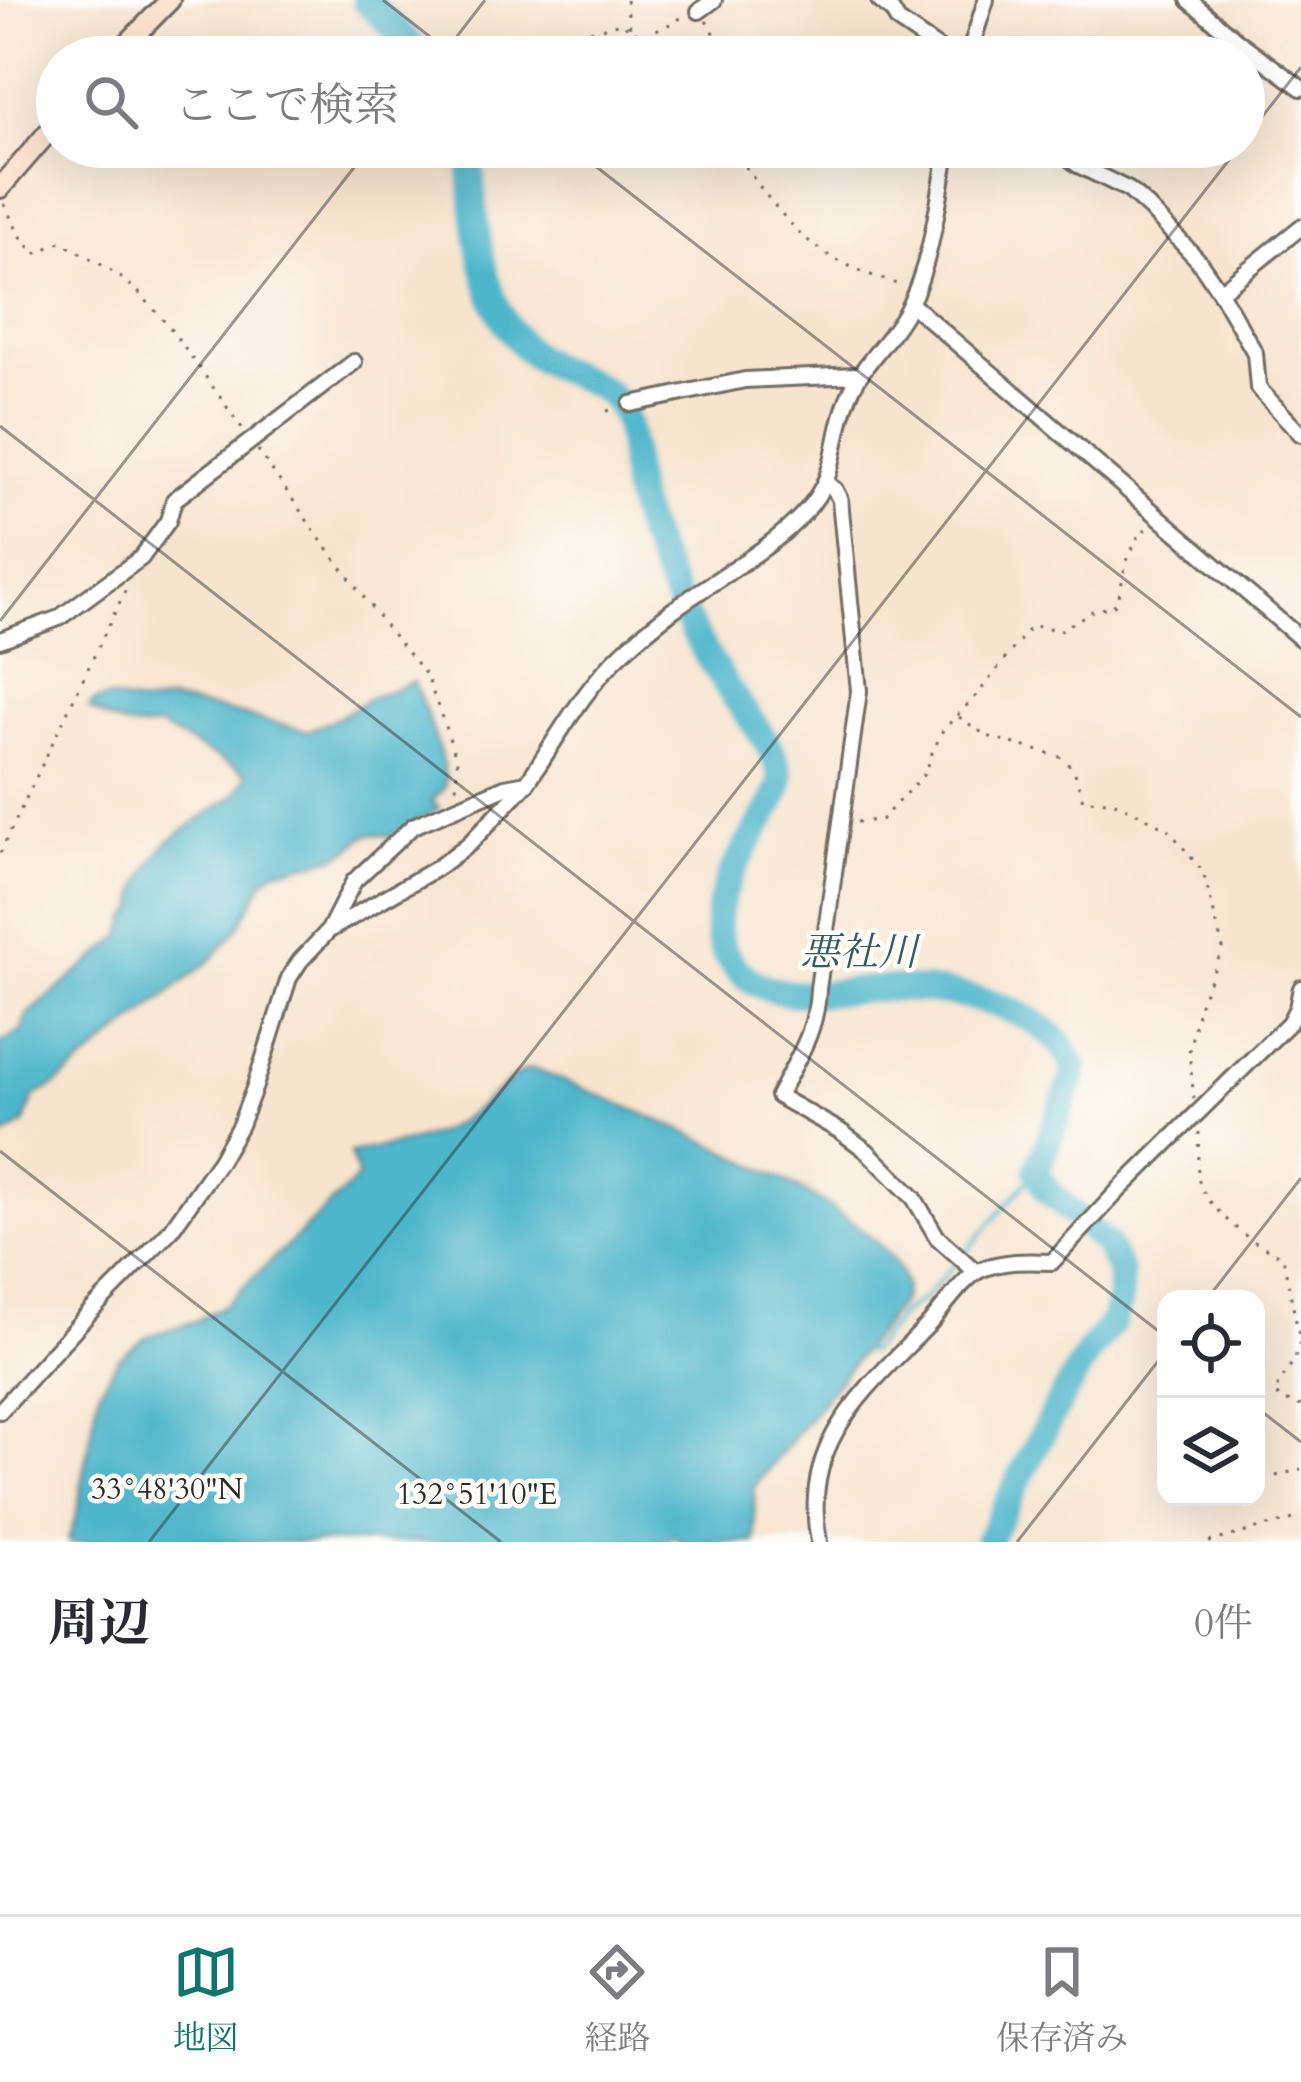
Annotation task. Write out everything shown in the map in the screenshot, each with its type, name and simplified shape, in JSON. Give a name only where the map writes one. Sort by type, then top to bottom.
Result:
[{"type":"main road","points":[[135,36],[170,0]]},
{"type":"main road","points":[[0,192],[36,148]]},
{"type":"street","points":[[699,10],[714,0]]},
{"type":"street","points":[[879,0],[920,36]]},
{"type":"street","points":[[975,36],[986,0]]},
{"type":"street","points":[[1189,0],[1231,36]]},
{"type":"street","points":[[1265,61],[1301,88]]},
{"type":"street","points":[[329,930],[469,844],[527,783],[586,694],[623,651],[804,513],[826,483],[844,407],[857,375],[899,323],[913,297],[944,168]]},
{"type":"street","points":[[1084,168],[1129,190],[1198,260],[1256,353],[1258,388],[1301,434]]},
{"type":"street","points":[[1220,292],[1301,227]]},
{"type":"street","points":[[913,297],[1301,639]]},
{"type":"street","points":[[0,640],[59,618],[141,558],[168,521],[173,500],[354,362]]},
{"type":"street","points":[[631,404],[732,382],[857,375]]},
{"type":"street","points":[[1288,420],[1301,408]]},
{"type":"street","points":[[826,483],[840,500],[860,692],[818,1011],[778,1096],[868,1151],[914,1198],[937,1237],[965,1263],[1052,1262],[1289,1023],[1301,988]]},
{"type":"street","points":[[0,1411],[171,1230],[207,1180],[248,1106],[289,978],[329,930],[355,881],[412,826],[505,787],[527,783]]},
{"type":"street","points":[[819,1542],[817,1483],[832,1434],[859,1396],[894,1362],[965,1263]]},
{"type":"path","points":[[626,0],[631,29]]},
{"type":"path","points":[[644,36],[696,6],[716,36]]},
{"type":"path","points":[[570,36],[621,23],[641,36]]},
{"type":"path","points":[[747,168],[773,204],[819,249],[913,297]]},
{"type":"path","points":[[0,192],[19,234],[35,254],[60,242],[137,291],[427,676],[457,760],[458,787],[451,808]]},
{"type":"path","points":[[841,823],[881,820],[926,772],[943,730],[1016,643],[1034,626],[1060,630],[1094,610],[1112,607],[1141,530],[1162,530],[1169,524]]},
{"type":"path","points":[[0,854],[141,558]]},
{"type":"path","points":[[958,716],[987,736],[1060,757],[1074,770],[1083,800],[1114,801],[1157,822],[1178,839],[1200,868],[1223,948],[1198,1008],[1189,1052],[1198,1176],[1204,1194],[1230,1222],[1283,1258],[1300,1342],[1274,1393],[1301,1406]]},
{"type":"path","points":[[1276,1477],[1301,1468]]},
{"type":"path","points":[[1208,1542],[1301,1517]]},
{"type":"water","points":[[413,682],[443,766],[445,786],[432,801],[439,808],[397,833],[362,838],[336,857],[275,871],[264,880],[239,927],[213,958],[53,1087],[35,1095],[24,1124],[0,1139],[0,1043],[21,1031],[33,1010],[121,937],[134,912],[140,885],[167,842],[235,795],[248,774],[158,726],[139,729],[114,722],[89,708],[93,702],[109,698],[143,705],[170,701],[307,731]]},
{"type":"water","points":[[533,1069],[756,1165],[871,1237],[901,1272],[900,1304],[754,1487],[755,1542],[683,1542],[674,1536],[664,1542],[68,1542],[99,1391],[119,1358],[148,1336],[196,1321],[225,1305],[358,1178],[350,1153],[445,1129],[523,1071]]},
{"type":"waterway","name":"悪社川","points":[[365,0],[402,36]]},
{"type":"waterway","name":"悪社川","points":[[472,168],[482,261],[501,315],[536,357],[604,390],[620,408],[639,508],[669,582],[702,648],[778,766],[780,787],[725,888],[719,908],[722,948],[748,979],[779,991],[913,990],[995,1004],[1042,1027],[1060,1043],[1074,1066],[1037,1170],[1047,1190],[1106,1244],[1120,1272],[1120,1299],[1113,1322],[1088,1353],[1054,1411],[987,1542]]},
{"type":"waterway","points":[[964,1254],[1037,1170]]},
{"type":"waterway","points":[[865,1350],[869,1353],[903,1312],[924,1299],[956,1262]]}]
